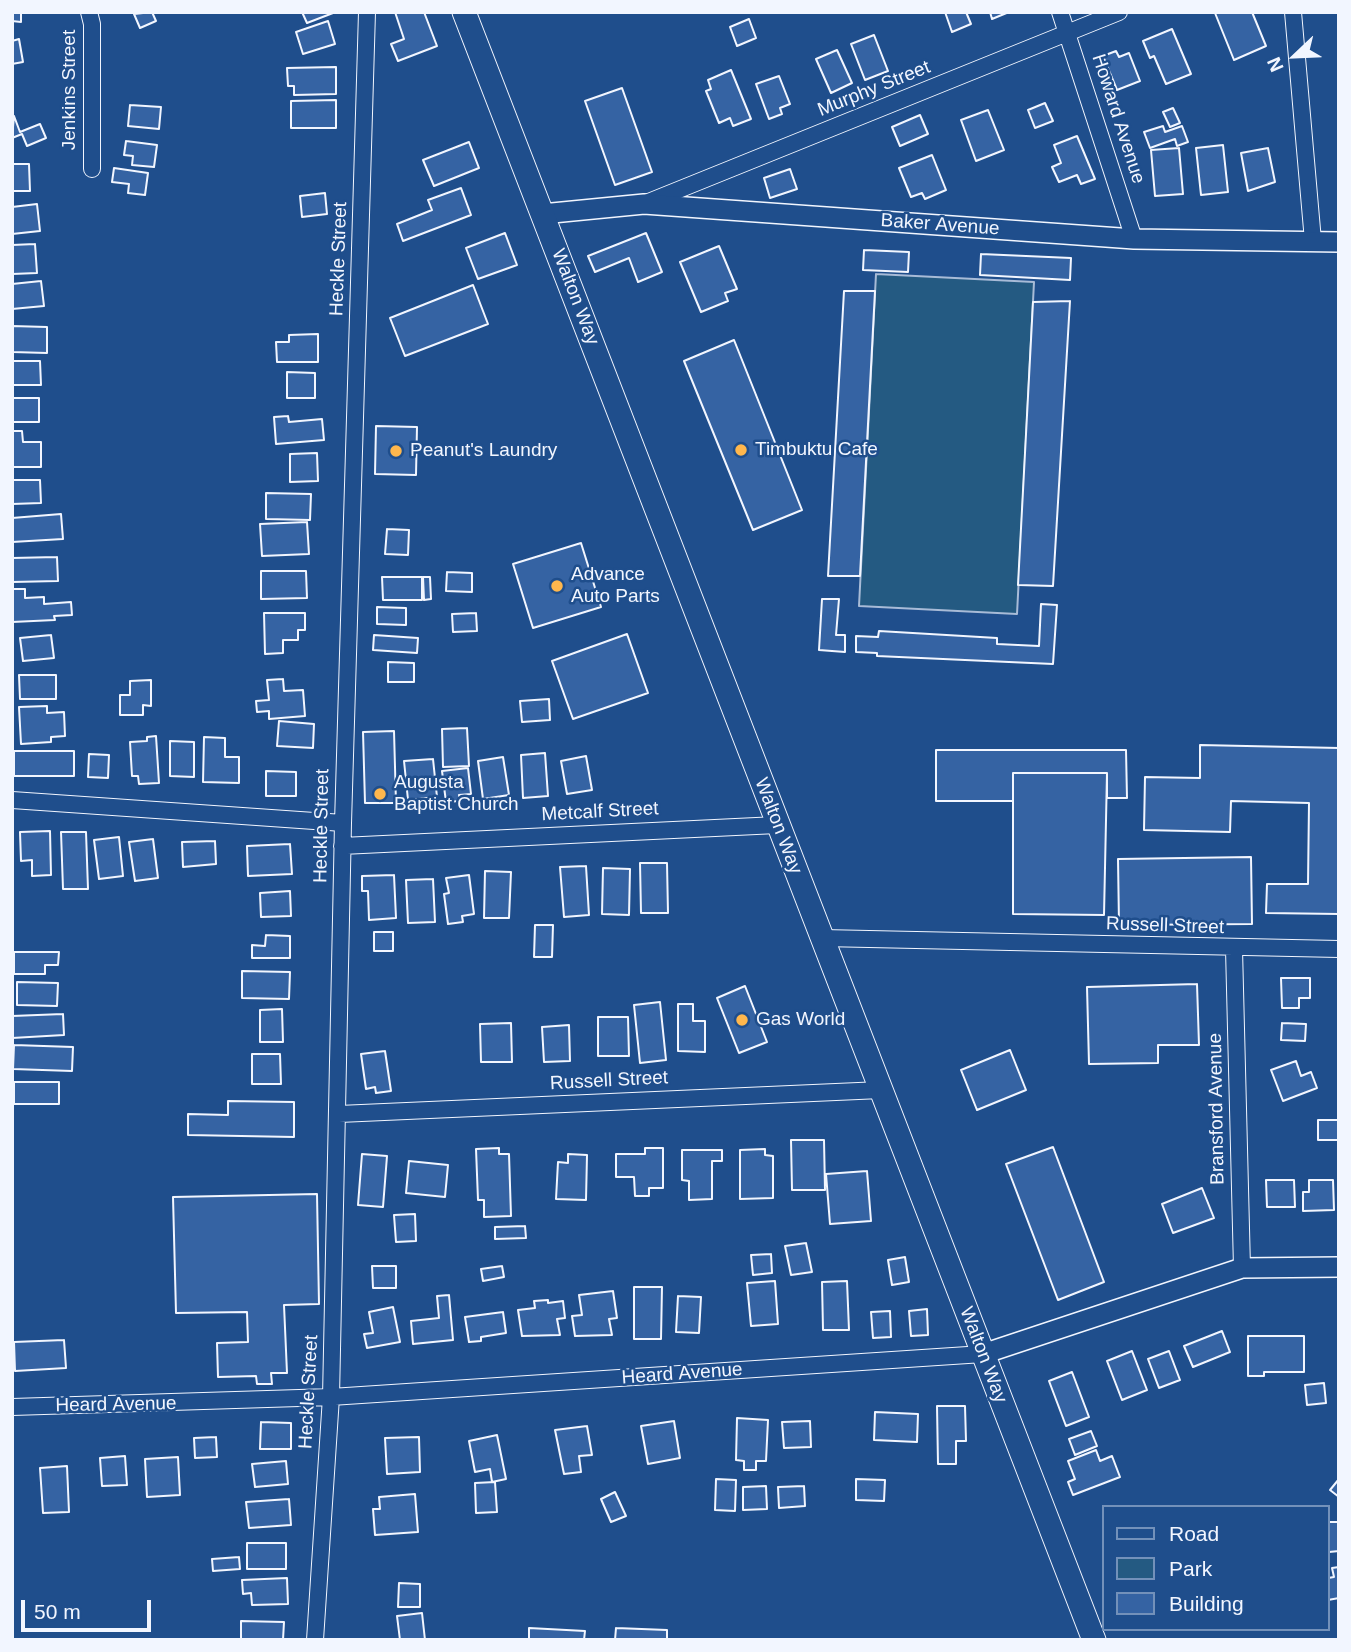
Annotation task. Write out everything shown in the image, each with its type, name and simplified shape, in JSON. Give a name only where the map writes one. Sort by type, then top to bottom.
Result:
[{"type":"main road","name":"Walton Way","points":[[464,12],[1094,1640]]},
{"type":"street","name":"Jenkins Street","points":[[89,12],[92,24],[92,169]]},
{"type":"street","name":"Heckle Street","points":[[315,1640],[331,1397],[339,1114],[342,846],[367,12]]},
{"type":"street","name":"Howard Avenue","points":[[1060,12],[1134,239]]},
{"type":"street","name":"Murphy Street","points":[[644,204],[1119,12]]},
{"type":"street","points":[[1293,12],[1313,241]]},
{"type":"street","name":"Baker Avenue","points":[[542,214],[644,204],[1134,239],[1339,242]]},
{"type":"street","points":[[12,800],[343,823]]},
{"type":"street","name":"Metcalf Street","points":[[342,846],[777,825]]},
{"type":"street","name":"Russell Street","points":[[822,938],[1234,949],[1339,949]]},
{"type":"street","name":"Bransford Avenue","points":[[1234,949],[1242,1268]]},
{"type":"street","name":"Russell Street","points":[[339,1114],[881,1090]]},
{"type":"street","name":"Heard Avenue","points":[[12,1407],[331,1397],[983,1354],[1242,1268],[1339,1268]]},
{"type":"green space","points":[[876,274],[1034,282],[1017,614],[859,606]]},
{"type":"building","points":[[12,12],[21,12],[21,22],[12,21]]},
{"type":"building","points":[[152,12],[156,21],[140,28],[134,14]]},
{"type":"building","points":[[302,12],[333,12],[333,13],[307,23]]},
{"type":"building","points":[[395,12],[424,12],[437,46],[398,61],[391,44],[404,39]]},
{"type":"building","points":[[945,12],[966,12],[971,24],[952,32]]},
{"type":"building","points":[[990,12],[1009,12],[992,19]]},
{"type":"building","points":[[1252,12],[1266,46],[1234,60],[1215,13]]},
{"type":"building","points":[[749,19],[756,38],[737,46],[730,27]]},
{"type":"building","points":[[328,21],[335,44],[303,54],[296,32]]},
{"type":"building","points":[[1172,29],[1191,74],[1166,84],[1154,56],[1150,58],[1143,41]]},
{"type":"building","points":[[874,35],[888,71],[865,80],[851,44]]},
{"type":"building","points":[[19,39],[23,62],[12,64],[12,41]]},
{"type":"building","points":[[837,50],[852,83],[831,93],[816,59]]},
{"type":"building","points":[[1116,51],[1119,57],[1129,53],[1140,81],[1117,90],[1103,56]]},
{"type":"building","points":[[336,67],[336,94],[294,95],[294,86],[288,86],[287,68]]},
{"type":"building","points":[[731,70],[751,119],[733,126],[730,118],[719,123],[706,91],[711,89],[708,80]]},
{"type":"building","points":[[779,76],[790,104],[780,108],[782,114],[769,119],[756,84]]},
{"type":"building","points":[[622,88],[652,172],[615,185],[585,101]]},
{"type":"building","points":[[336,100],[336,128],[291,128],[291,101]]},
{"type":"building","points":[[1045,103],[1053,121],[1035,128],[1028,110]]},
{"type":"building","points":[[130,105],[161,107],[159,129],[128,126]]},
{"type":"building","points":[[1173,108],[1180,123],[1170,127],[1163,112]]},
{"type":"building","points":[[988,110],[1004,150],[976,161],[961,120]]},
{"type":"building","points":[[920,115],[928,134],[900,146],[892,127]]},
{"type":"building","points":[[14,116],[20,132],[40,124],[46,138],[27,146],[22,134],[12,138]]},
{"type":"building","points":[[1163,126],[1165,132],[1182,126],[1188,142],[1177,146],[1175,139],[1150,148],[1144,132]]},
{"type":"building","points":[[1077,136],[1095,179],[1081,184],[1077,175],[1059,182],[1052,167],[1061,163],[1054,145]]},
{"type":"building","points":[[126,141],[157,145],[154,167],[132,165],[133,156],[124,155]]},
{"type":"building","points":[[469,142],[479,168],[434,186],[423,160]]},
{"type":"building","points":[[1223,145],[1228,192],[1201,195],[1196,148]]},
{"type":"building","points":[[1179,148],[1183,194],[1155,196],[1151,150]]},
{"type":"building","points":[[1268,148],[1275,182],[1248,191],[1241,153]]},
{"type":"building","points":[[932,155],[946,190],[925,199],[922,193],[911,197],[899,168]]},
{"type":"building","points":[[12,164],[29,164],[30,191],[12,191]]},
{"type":"building","points":[[114,168],[148,173],[145,195],[128,193],[129,184],[112,182]]},
{"type":"building","points":[[790,169],[797,189],[770,198],[764,178]]},
{"type":"building","points":[[461,188],[471,215],[403,241],[397,224],[432,210],[428,200]]},
{"type":"building","points":[[325,193],[327,214],[302,217],[300,196]]},
{"type":"building","points":[[37,204],[40,231],[12,234],[12,207]]},
{"type":"building","points":[[505,233],[517,265],[478,279],[466,248]]},
{"type":"building","points":[[646,233],[662,272],[638,282],[629,258],[595,272],[588,256]]},
{"type":"building","points":[[35,244],[37,273],[12,274],[12,245]]},
{"type":"building","points":[[719,246],[737,289],[725,293],[728,301],[701,312],[680,262]]},
{"type":"building","points":[[864,250],[909,252],[908,272],[863,270]]},
{"type":"building","points":[[981,254],[1071,258],[1070,280],[980,275]]},
{"type":"building","points":[[41,281],[44,306],[12,309],[12,284]]},
{"type":"building","points":[[473,285],[488,324],[405,356],[390,318]]},
{"type":"building","points":[[844,291],[875,291],[860,576],[828,576]]},
{"type":"building","points":[[1070,301],[1053,586],[1018,585],[1033,302]]},
{"type":"building","points":[[12,326],[47,327],[47,353],[12,352]]},
{"type":"building","points":[[318,334],[318,362],[277,362],[276,342],[289,342],[289,335]]},
{"type":"building","points":[[734,340],[802,510],[753,530],[684,361]]},
{"type":"building","points":[[12,361],[40,361],[41,385],[12,385]]},
{"type":"building","points":[[287,372],[315,373],[315,398],[287,398]]},
{"type":"building","points":[[12,398],[39,398],[39,422],[12,422]]},
{"type":"building","points":[[288,416],[289,422],[322,419],[324,440],[276,444],[274,417]]},
{"type":"building","name":"Peanut's Laundry","points":[[376,426],[417,427],[416,475],[375,474]]},
{"type":"building","points":[[12,431],[22,431],[23,442],[41,442],[41,467],[12,467]]},
{"type":"building","points":[[317,453],[318,481],[290,482],[290,454]]},
{"type":"building","points":[[12,480],[40,480],[41,503],[12,504]]},
{"type":"building","points":[[266,493],[311,494],[310,520],[266,519]]},
{"type":"building","points":[[61,514],[63,539],[12,542],[12,518]]},
{"type":"building","points":[[307,522],[309,554],[262,556],[260,524]]},
{"type":"building","points":[[387,529],[409,530],[408,555],[385,554]]},
{"type":"building","name":"Advance Auto Parts","points":[[581,543],[601,607],[533,628],[513,564]]},
{"type":"building","points":[[57,557],[58,581],[12,582],[12,558]]},
{"type":"building","points":[[261,571],[306,571],[307,598],[261,599]]},
{"type":"building","points":[[447,572],[472,573],[472,592],[446,591]]},
{"type":"building","points":[[382,577],[422,577],[422,600],[383,600]]},
{"type":"building","points":[[423,577],[430,577],[431,599],[424,600]]},
{"type":"building","points":[[12,589],[25,589],[25,598],[44,597],[44,604],[71,602],[72,615],[54,616],[55,620],[12,622]]},
{"type":"building","points":[[822,599],[839,599],[836,635],[845,635],[845,652],[819,650]]},
{"type":"building","points":[[1041,604],[1057,605],[1053,664],[877,656],[877,653],[856,652],[856,636],[878,637],[879,631],[997,638],[997,644],[1039,646]]},
{"type":"building","points":[[377,607],[406,608],[406,625],[377,624]]},
{"type":"building","points":[[264,613],[305,613],[305,630],[298,630],[298,640],[283,640],[283,653],[265,654]]},
{"type":"building","points":[[476,613],[477,631],[453,632],[452,614]]},
{"type":"building","points":[[627,634],[648,693],[573,719],[552,661]]},
{"type":"building","points":[[51,635],[54,658],[23,661],[20,638]]},
{"type":"building","points":[[374,635],[418,638],[417,653],[373,650]]},
{"type":"building","points":[[388,662],[414,663],[414,682],[388,682]]},
{"type":"building","points":[[19,675],[56,675],[56,699],[20,699]]},
{"type":"building","points":[[283,679],[284,691],[303,690],[305,716],[269,719],[269,711],[257,712],[256,701],[269,700],[267,680]]},
{"type":"building","points":[[151,680],[151,706],[143,705],[143,715],[120,715],[120,695],[130,695],[130,681]]},
{"type":"building","points":[[549,699],[550,720],[522,722],[520,701]]},
{"type":"building","points":[[47,706],[47,713],[64,712],[65,736],[51,737],[51,742],[21,744],[19,707]]},
{"type":"building","points":[[279,721],[314,724],[313,748],[277,746]]},
{"type":"building","points":[[467,728],[469,766],[443,767],[442,729]]},
{"type":"building","points":[[394,731],[396,803],[365,803],[363,732]]},
{"type":"building","points":[[156,736],[159,783],[139,784],[138,776],[132,776],[130,742],[147,741],[147,737]]},
{"type":"building","points":[[204,737],[225,738],[225,757],[239,757],[239,783],[203,782]]},
{"type":"building","points":[[170,741],[194,742],[194,777],[170,776]]},
{"type":"building","points":[[1200,745],[1339,748],[1339,914],[1266,913],[1267,884],[1308,884],[1309,803],[1231,801],[1230,832],[1144,830],[1145,777],[1200,778]]},
{"type":"building","points":[[936,750],[1126,750],[1127,798],[1107,798],[1107,773],[1013,773],[1013,801],[936,801]]},
{"type":"building","points":[[14,751],[74,751],[74,776],[14,776]]},
{"type":"building","points":[[545,753],[548,796],[523,798],[521,755]]},
{"type":"building","points":[[89,754],[109,755],[108,778],[88,777]]},
{"type":"building","points":[[586,756],[592,790],[567,794],[561,761]]},
{"type":"building","points":[[503,757],[509,795],[483,799],[478,761]]},
{"type":"building","points":[[433,759],[437,797],[408,800],[404,761]]},
{"type":"building","points":[[468,768],[471,794],[459,795],[460,801],[446,802],[442,771]]},
{"type":"building","points":[[266,771],[296,772],[296,796],[266,796]]},
{"type":"building","points":[[1013,773],[1107,773],[1104,915],[1013,914]]},
{"type":"building","points":[[50,831],[51,875],[32,876],[32,860],[21,861],[20,832]]},
{"type":"building","points":[[61,832],[86,832],[88,889],[63,889]]},
{"type":"building","points":[[119,837],[123,876],[99,879],[94,840]]},
{"type":"building","points":[[153,839],[158,878],[135,881],[129,842]]},
{"type":"building","points":[[215,841],[216,864],[183,867],[182,842]]},
{"type":"building","points":[[290,844],[292,874],[248,876],[247,846]]},
{"type":"building","points":[[1251,857],[1252,924],[1119,925],[1118,859]]},
{"type":"building","points":[[640,863],[667,863],[668,913],[641,913]]},
{"type":"building","points":[[586,866],[589,915],[564,917],[560,867]]},
{"type":"building","points":[[603,868],[630,869],[629,915],[602,914]]},
{"type":"building","points":[[485,871],[511,872],[509,918],[484,918]]},
{"type":"building","points":[[394,875],[396,918],[369,920],[368,891],[362,891],[362,876]]},
{"type":"building","points":[[469,875],[474,914],[462,916],[463,922],[448,924],[444,894],[449,893],[446,878]]},
{"type":"building","points":[[433,879],[435,922],[408,923],[406,880]]},
{"type":"building","points":[[290,891],[291,916],[261,917],[260,893]]},
{"type":"building","points":[[535,925],[553,925],[552,957],[534,957]]},
{"type":"building","points":[[374,932],[393,932],[393,951],[374,951]]},
{"type":"building","points":[[266,935],[290,936],[290,958],[252,958],[252,945],[265,946]]},
{"type":"building","points":[[14,952],[59,952],[58,965],[45,965],[45,974],[14,974]]},
{"type":"building","points":[[242,971],[290,972],[289,999],[242,998]]},
{"type":"building","points":[[1281,978],[1310,978],[1310,998],[1299,998],[1299,1008],[1282,1008]]},
{"type":"building","points":[[17,982],[58,983],[57,1006],[17,1005]]},
{"type":"building","points":[[1197,984],[1199,1045],[1158,1045],[1158,1063],[1089,1064],[1087,987]]},
{"type":"building","name":"Gas World","points":[[745,986],[767,1042],[739,1053],[717,998]]},
{"type":"building","points":[[660,1002],[666,1060],[640,1063],[634,1005]]},
{"type":"building","points":[[678,1004],[693,1004],[693,1021],[705,1021],[705,1052],[678,1051]]},
{"type":"building","points":[[282,1009],[283,1042],[260,1042],[260,1010]]},
{"type":"building","points":[[63,1014],[64,1035],[12,1038],[12,1016]]},
{"type":"building","points":[[598,1017],[628,1017],[629,1056],[598,1056]]},
{"type":"building","points":[[511,1023],[512,1062],[481,1062],[480,1024]]},
{"type":"building","points":[[1282,1023],[1306,1024],[1305,1041],[1281,1040]]},
{"type":"building","points":[[569,1025],[570,1061],[544,1062],[542,1027]]},
{"type":"building","points":[[14,1045],[73,1047],[72,1071],[13,1069]]},
{"type":"building","points":[[1010,1050],[1026,1090],[977,1110],[961,1070]]},
{"type":"building","points":[[385,1051],[391,1091],[376,1093],[375,1087],[366,1089],[361,1054]]},
{"type":"building","points":[[252,1054],[280,1054],[281,1084],[252,1084]]},
{"type":"building","points":[[1296,1061],[1301,1076],[1311,1072],[1317,1088],[1283,1101],[1271,1070]]},
{"type":"building","points":[[14,1082],[59,1082],[59,1104],[14,1104]]},
{"type":"building","points":[[228,1101],[294,1102],[294,1137],[188,1135],[188,1114],[228,1115]]},
{"type":"building","points":[[1318,1120],[1339,1120],[1338,1140],[1318,1140]]},
{"type":"building","points":[[791,1140],[824,1140],[825,1190],[792,1190]]},
{"type":"building","points":[[1053,1147],[1104,1282],[1058,1300],[1006,1164]]},
{"type":"building","points":[[499,1148],[499,1154],[509,1154],[511,1216],[484,1217],[484,1200],[478,1200],[476,1149]]},
{"type":"building","points":[[645,1148],[663,1148],[663,1188],[649,1188],[649,1196],[635,1196],[634,1177],[616,1177],[616,1154],[645,1154]]},
{"type":"building","points":[[765,1149],[765,1155],[773,1156],[773,1198],[740,1199],[740,1150]]},
{"type":"building","points":[[682,1150],[722,1150],[722,1161],[712,1161],[712,1199],[689,1200],[689,1181],[682,1180]]},
{"type":"building","points":[[362,1154],[387,1156],[383,1207],[358,1205]]},
{"type":"building","points":[[568,1154],[587,1155],[586,1200],[556,1199],[558,1162],[568,1163]]},
{"type":"building","points":[[409,1161],[448,1165],[445,1197],[406,1193]]},
{"type":"building","points":[[867,1171],[871,1221],[830,1224],[826,1174]]},
{"type":"building","points":[[1266,1180],[1294,1180],[1295,1207],[1267,1207]]},
{"type":"building","points":[[1309,1180],[1333,1180],[1334,1210],[1303,1211],[1303,1192],[1309,1192]]},
{"type":"building","points":[[1202,1188],[1214,1218],[1173,1233],[1162,1204]]},
{"type":"building","points":[[317,1194],[319,1304],[284,1305],[287,1373],[271,1373],[272,1384],[257,1384],[256,1376],[218,1377],[217,1343],[248,1342],[247,1312],[176,1313],[173,1197]]},
{"type":"building","points":[[415,1214],[416,1241],[396,1242],[394,1215]]},
{"type":"building","points":[[525,1226],[526,1238],[495,1239],[495,1227]]},
{"type":"building","points":[[806,1243],[812,1272],[791,1275],[785,1246]]},
{"type":"building","points":[[771,1254],[772,1273],[753,1275],[751,1255]]},
{"type":"building","points":[[905,1257],[909,1282],[892,1285],[888,1260]]},
{"type":"building","points":[[372,1266],[396,1266],[396,1288],[373,1288]]},
{"type":"building","points":[[502,1266],[504,1277],[483,1281],[481,1269]]},
{"type":"building","points":[[775,1281],[778,1324],[751,1326],[747,1283]]},
{"type":"building","points":[[847,1281],[849,1330],[823,1330],[822,1282]]},
{"type":"building","points":[[634,1287],[662,1287],[661,1339],[634,1339]]},
{"type":"building","points":[[613,1291],[617,1318],[609,1319],[612,1335],[575,1336],[572,1316],[582,1315],[579,1295]]},
{"type":"building","points":[[449,1295],[453,1340],[413,1344],[411,1321],[439,1318],[437,1296]]},
{"type":"building","points":[[678,1296],[701,1297],[699,1333],[676,1332]]},
{"type":"building","points":[[548,1300],[548,1303],[563,1301],[565,1318],[557,1319],[560,1335],[522,1336],[518,1310],[535,1308],[534,1301]]},
{"type":"building","points":[[393,1307],[400,1342],[367,1348],[364,1334],[373,1333],[369,1312]]},
{"type":"building","points":[[927,1309],[928,1335],[911,1336],[909,1311]]},
{"type":"building","points":[[890,1311],[891,1337],[873,1338],[871,1312]]},
{"type":"building","points":[[503,1312],[506,1333],[469,1342],[465,1317]]},
{"type":"building","points":[[1222,1331],[1230,1352],[1193,1367],[1184,1346]]},
{"type":"building","points":[[1248,1336],[1304,1336],[1304,1372],[1264,1372],[1264,1376],[1248,1376]]},
{"type":"building","points":[[64,1340],[66,1368],[15,1371],[14,1342]]},
{"type":"building","points":[[1132,1351],[1147,1390],[1122,1400],[1107,1361]]},
{"type":"building","points":[[1169,1351],[1180,1380],[1159,1388],[1148,1359]]},
{"type":"building","points":[[1072,1372],[1089,1417],[1066,1426],[1049,1381]]},
{"type":"building","points":[[1324,1383],[1326,1403],[1307,1405],[1305,1385]]},
{"type":"building","points":[[937,1406],[965,1406],[966,1441],[956,1441],[956,1464],[938,1464]]},
{"type":"building","points":[[875,1412],[918,1414],[917,1442],[874,1440]]},
{"type":"building","points":[[737,1418],[768,1420],[766,1461],[756,1461],[756,1470],[744,1470],[744,1461],[736,1460]]},
{"type":"building","points":[[674,1421],[680,1458],[648,1464],[641,1426]]},
{"type":"building","points":[[810,1421],[811,1447],[784,1448],[782,1422]]},
{"type":"building","points":[[261,1422],[291,1423],[291,1449],[260,1449]]},
{"type":"building","points":[[587,1426],[592,1455],[579,1456],[581,1472],[564,1474],[555,1430]]},
{"type":"building","points":[[1091,1431],[1097,1446],[1075,1455],[1069,1439]]},
{"type":"building","points":[[497,1435],[506,1479],[492,1482],[490,1469],[475,1472],[469,1441]]},
{"type":"building","points":[[216,1437],[217,1457],[195,1458],[194,1438]]},
{"type":"building","points":[[419,1437],[420,1472],[387,1474],[385,1438]]},
{"type":"building","points":[[1096,1450],[1100,1461],[1112,1456],[1120,1477],[1073,1495],[1068,1482],[1075,1479],[1068,1461]]},
{"type":"building","points":[[125,1456],[127,1485],[102,1486],[100,1458]]},
{"type":"building","points":[[178,1457],[180,1495],[147,1497],[145,1459]]},
{"type":"building","points":[[286,1461],[288,1484],[255,1487],[252,1464]]},
{"type":"building","points":[[67,1466],[69,1512],[43,1513],[40,1468]]},
{"type":"building","points":[[716,1479],[736,1480],[735,1511],[715,1510]]},
{"type":"building","points":[[856,1479],[885,1480],[884,1501],[856,1500]]},
{"type":"building","points":[[1339,1479],[1339,1497],[1330,1490]]},
{"type":"building","points":[[495,1482],[497,1512],[476,1513],[475,1483]]},
{"type":"building","points":[[766,1486],[767,1509],[743,1510],[743,1487]]},
{"type":"building","points":[[804,1486],[805,1506],[779,1508],[778,1487]]},
{"type":"building","points":[[615,1492],[626,1516],[611,1522],[601,1499]]},
{"type":"building","points":[[415,1494],[418,1532],[375,1535],[373,1509],[380,1509],[379,1497]]},
{"type":"building","points":[[289,1499],[291,1525],[249,1528],[246,1502]]},
{"type":"building","points":[[1330,1522],[1339,1522],[1339,1551],[1330,1552]]},
{"type":"building","points":[[247,1543],[286,1543],[286,1569],[247,1569]]},
{"type":"building","points":[[239,1557],[240,1569],[213,1571],[212,1559]]},
{"type":"building","points":[[1339,1567],[1339,1598],[1330,1600],[1330,1578],[1334,1577],[1332,1568]]},
{"type":"building","points":[[287,1578],[288,1604],[252,1605],[251,1593],[243,1594],[242,1580]]},
{"type":"building","points":[[399,1583],[420,1584],[420,1607],[398,1607]]},
{"type":"building","points":[[422,1613],[425,1640],[400,1640],[397,1616]]},
{"type":"building","points":[[241,1621],[284,1622],[283,1640],[241,1640]]},
{"type":"building","points":[[529,1628],[585,1631],[584,1640],[529,1640]]},
{"type":"building","points":[[616,1628],[667,1630],[667,1640],[615,1640]]},
{"type":"place","name":"Timbuktu Cafe","points":[[741,450]]},
{"type":"place","name":"Peanut's Laundry","points":[[396,451]]},
{"type":"place","name":"Advance Auto Parts","points":[[557,586]]},
{"type":"place","name":"Augusta Baptist Church","points":[[380,794]]},
{"type":"place","name":"Gas World","points":[[742,1020]]}]
